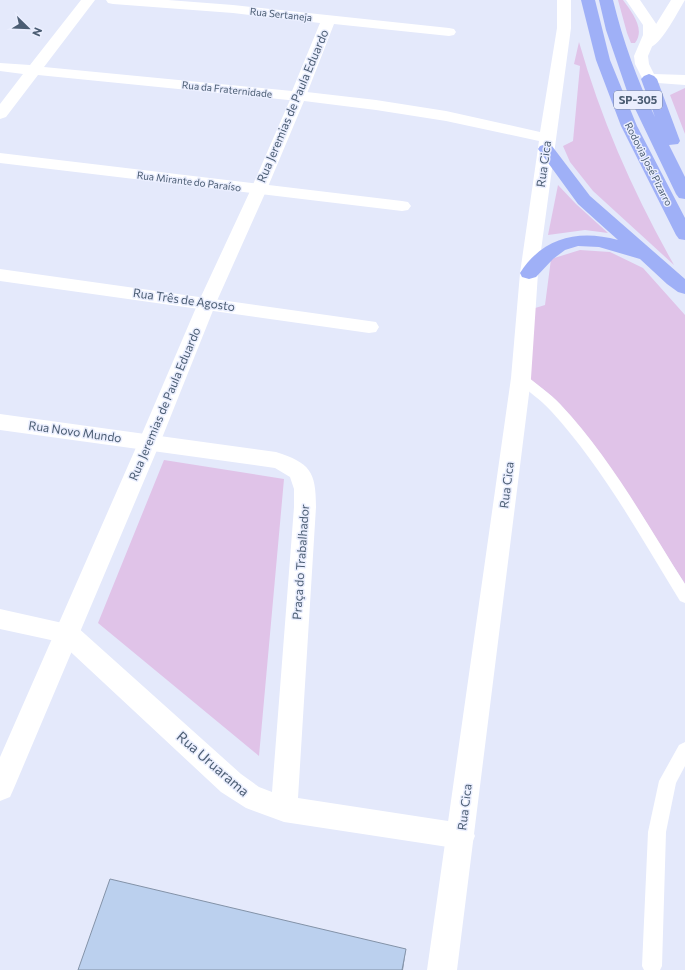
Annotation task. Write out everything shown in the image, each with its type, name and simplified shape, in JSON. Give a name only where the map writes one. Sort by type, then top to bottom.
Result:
[{"type":"main road","name":"Rodovia José Pizarro","points":[[588,0],[603,60],[629,126],[685,235]]},
{"type":"main road","name":"Rodovia José Pizarro","points":[[606,0],[613,30],[636,94],[685,194]]},
{"type":"main road","points":[[649,80],[685,174]]},
{"type":"main road","points":[[546,144],[584,200],[685,288]]},
{"type":"main road","points":[[529,273],[544,256],[559,246],[574,241],[591,241],[612,244],[633,251],[654,262]]},
{"type":"street","points":[[0,114],[88,0]]},
{"type":"street","name":"Rua Sertaneja","points":[[113,0],[235,4],[329,20],[449,32]]},
{"type":"street","name":"Rua Cica","points":[[442,970],[521,378],[529,273],[546,144],[564,28],[564,0]]},
{"type":"street","points":[[633,0],[646,18],[651,31],[641,56],[642,64],[649,80],[663,78],[685,80]]},
{"type":"street","points":[[647,44],[666,21],[678,0]]},
{"type":"street","name":"Rua Jeremias de Paula Eduardo","points":[[0,788],[149,443],[207,304],[259,189],[329,20]]},
{"type":"street","points":[[666,21],[680,25]]},
{"type":"street","name":"Rua da Fraternidade","points":[[0,67],[376,105],[446,116],[546,144]]},
{"type":"street","name":"Rua Mirante do Paraíso","points":[[0,158],[402,206]]},
{"type":"street","name":"Rua Três de Agosto","points":[[0,275],[369,327]]},
{"type":"street","name":"Rua Novo Mundo","points":[[0,422],[149,443]]},
{"type":"street","name":"Praça do Trabalhador","points":[[149,443],[276,460],[289,464],[299,470],[305,482],[305,506],[284,809]]},
{"type":"street","points":[[0,619],[67,633]]},
{"type":"street","name":"Rua Uruarama","points":[[67,633],[243,794],[259,802],[284,809],[461,836]]},
{"type":"lane","points":[[521,378],[554,406],[602,464],[685,598]]},
{"type":"lane","points":[[652,966],[657,832],[668,781],[685,750]]},
{"type":"shaded area","points":[[618,0],[623,0],[636,20],[639,32],[635,43],[631,43],[627,33]]},
{"type":"shaded area","points":[[579,42],[608,128],[645,211],[674,265],[593,191],[570,162],[563,146],[573,141],[580,66],[574,64]]},
{"type":"shaded area","points":[[685,88],[685,134],[670,95]]},
{"type":"shaded area","points":[[558,185],[576,204],[608,233],[585,230],[548,235]]},
{"type":"shaded area","points":[[580,250],[610,252],[643,268],[685,315],[685,584],[611,468],[595,446],[560,404],[527,377],[532,309],[545,305],[551,259]]},
{"type":"shaded area","points":[[164,460],[284,479],[259,756],[98,623]]},
{"type":"building","points":[[110,879],[406,949],[402,970],[78,970]]}]
